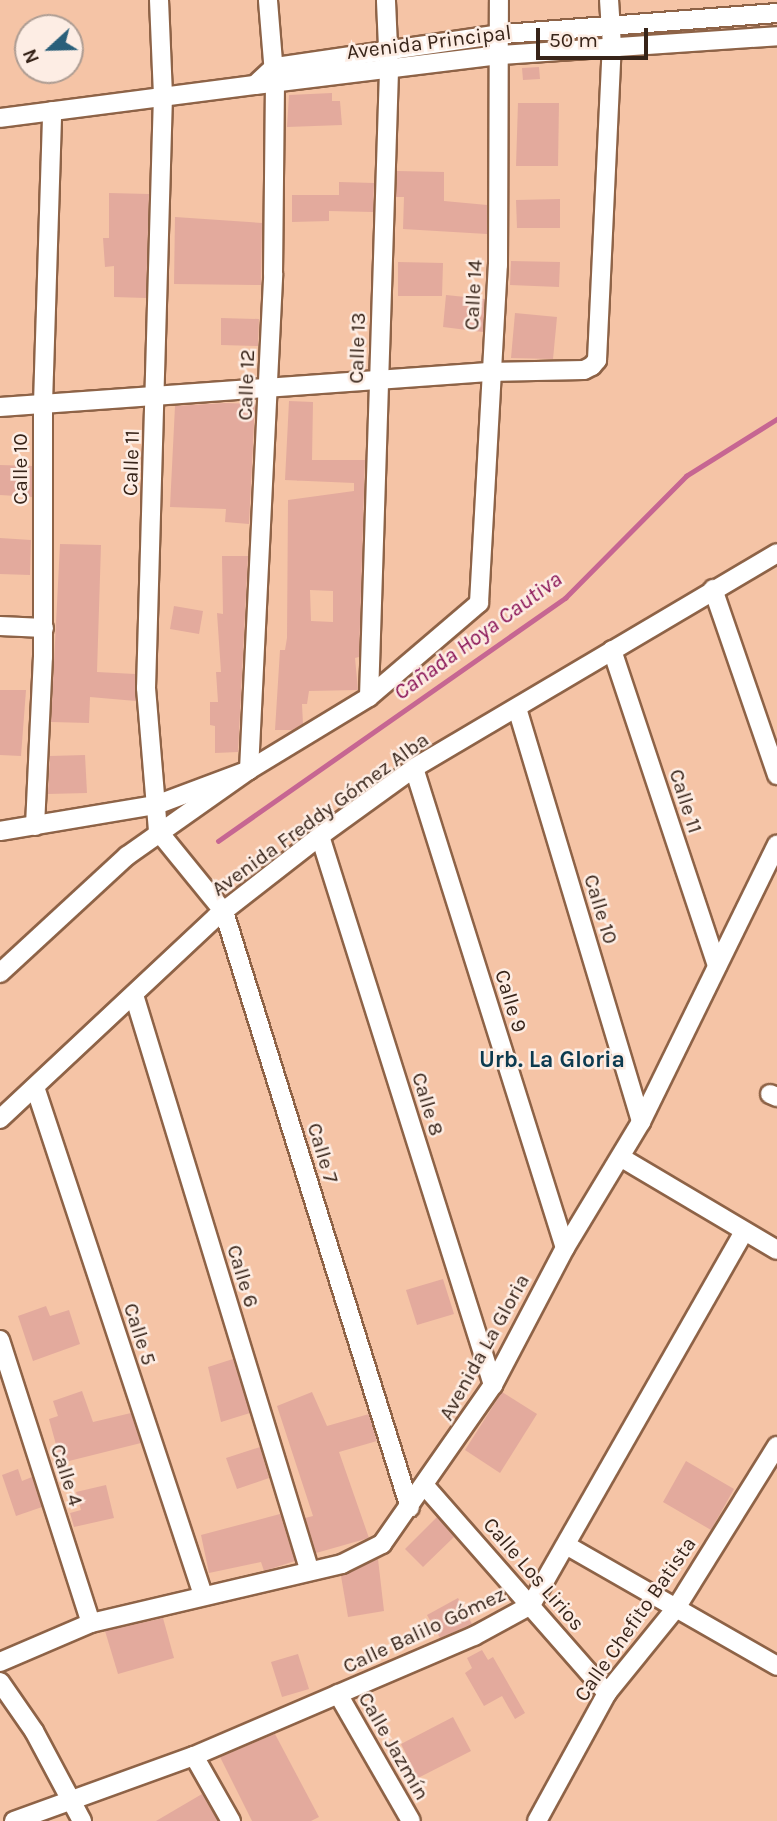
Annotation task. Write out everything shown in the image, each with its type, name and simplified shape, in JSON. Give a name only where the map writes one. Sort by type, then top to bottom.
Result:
[{"type":"street","name":"Calle 11","points":[[158,831],[146,688],[163,95],[159,0]]},
{"type":"street","name":"Calle 12","points":[[249,770],[268,387],[275,86],[268,0]]},
{"type":"street","name":"Calle 13","points":[[369,697],[390,70],[386,0]]},
{"type":"street","name":"Calle 14","points":[[369,697],[471,613],[481,592],[492,372],[501,55],[499,0]]},
{"type":"street","points":[[0,407],[492,372],[583,370],[597,359],[612,46],[609,0]]},
{"type":"street","points":[[729,0],[733,40]]},
{"type":"street","name":"Avenida Principal","points":[[274,67],[501,34],[777,13]]},
{"type":"street","name":"Avenida Principal","points":[[0,118],[163,95],[255,85],[275,86],[501,55],[777,36]]},
{"type":"street","points":[[255,85],[274,67]]},
{"type":"street","name":"Calle 10","points":[[35,826],[44,628],[43,404],[52,111]]},
{"type":"street","name":"Avenida Freddy Gómez Alba","points":[[0,1119],[224,912],[320,836],[414,768],[777,553]]},
{"type":"street","points":[[713,589],[777,775]]},
{"type":"street","points":[[0,626],[44,628]]},
{"type":"street","name":"Calle 11","points":[[612,650],[717,966]]},
{"type":"street","points":[[0,973],[158,831],[249,770],[369,697]]},
{"type":"street","name":"Calle 10","points":[[517,708],[641,1122]]},
{"type":"street","name":"Calle 9","points":[[414,768],[565,1248]]},
{"type":"street","points":[[0,831],[156,804],[249,770]]},
{"type":"street","name":"Calle 7","points":[[158,831],[224,912],[411,1508]]},
{"type":"street","name":"Calle 8","points":[[320,836],[493,1385]]},
{"type":"street","name":"Avenida La Gloria","points":[[0,1662],[91,1623],[370,1553],[411,1508],[493,1385],[565,1248],[622,1158],[641,1122],[777,845]]},
{"type":"street","name":"Calle 6","points":[[134,995],[309,1569]]},
{"type":"street","name":"Calle 5","points":[[35,1087],[203,1595]]},
{"type":"street","points":[[622,1158],[777,1250]]},
{"type":"street","name":"Calle Balilo Gómez","points":[[14,1821],[70,1798],[194,1756],[474,1636],[531,1605],[744,1231]]},
{"type":"street","name":"Calle 4","points":[[0,1340],[91,1623]]},
{"type":"street","name":"Calle Chefito Batista","points":[[537,1821],[607,1693],[676,1608],[777,1446]]},
{"type":"street","name":"Calle Los Lirios","points":[[425,1486],[607,1693]]},
{"type":"street","points":[[566,1545],[777,1666]]},
{"type":"street","points":[[0,1682],[34,1731],[82,1821]]},
{"type":"street","name":"Calle Jazmín","points":[[338,1694],[411,1821]]},
{"type":"street","points":[[194,1756],[232,1821]]},
{"type":"building","points":[[539,67],[540,79],[523,80],[522,68]]},
{"type":"building","points":[[332,93],[332,101],[340,101],[342,125],[287,127],[289,95]]},
{"type":"building","points":[[518,103],[559,103],[558,166],[516,166]]},
{"type":"building","points":[[397,171],[444,172],[444,201],[487,205],[487,234],[403,229],[404,197],[396,197]]},
{"type":"building","points":[[339,182],[374,183],[373,212],[329,211],[329,221],[292,222],[292,195],[339,195]]},
{"type":"building","points":[[109,193],[149,194],[146,298],[114,297],[114,266],[105,267],[103,238],[109,238]]},
{"type":"building","points":[[560,199],[560,228],[517,228],[516,200]]},
{"type":"building","points":[[175,217],[262,223],[261,285],[174,284]]},
{"type":"building","points":[[511,261],[560,262],[559,287],[510,285]]},
{"type":"building","points":[[398,262],[443,263],[442,296],[398,296]]},
{"type":"building","points":[[446,295],[485,299],[483,332],[443,327]]},
{"type":"building","points":[[515,313],[557,317],[553,359],[511,358]]},
{"type":"building","points":[[221,318],[259,319],[258,346],[221,345]]},
{"type":"building","points":[[289,401],[313,402],[312,460],[365,460],[359,657],[355,658],[358,690],[309,691],[307,704],[302,704],[303,724],[292,730],[275,730],[280,650],[285,650],[287,638],[288,500],[354,491],[354,483],[285,480]],"holes":[[[310,590],[333,591],[333,622],[311,621]]]},
{"type":"building","points":[[255,404],[249,524],[225,522],[226,509],[170,507],[175,406]]},
{"type":"building","points":[[0,465],[32,466],[32,497],[0,495]]},
{"type":"building","points":[[0,538],[31,540],[30,575],[0,574]]},
{"type":"building","points":[[60,544],[101,545],[97,672],[135,674],[136,701],[90,697],[89,723],[51,722]]},
{"type":"building","points":[[222,556],[248,556],[238,752],[215,753],[215,726],[210,725],[210,702],[218,702],[216,672],[221,672],[217,613],[223,614]]},
{"type":"building","points":[[174,606],[203,611],[199,634],[170,629]]},
{"type":"building","points":[[0,690],[26,690],[21,756],[0,755]]},
{"type":"building","points":[[85,755],[87,793],[48,794],[50,756]]},
{"type":"building","points":[[443,1279],[454,1314],[417,1325],[406,1290]]},
{"type":"building","points":[[46,1306],[50,1316],[69,1310],[80,1344],[33,1361],[18,1316]]},
{"type":"building","points":[[233,1359],[250,1413],[221,1422],[208,1367]]},
{"type":"building","points":[[82,1391],[93,1422],[131,1413],[141,1443],[61,1463],[49,1419],[58,1416],[53,1401]]},
{"type":"building","points":[[312,1392],[327,1426],[369,1414],[377,1441],[339,1452],[369,1538],[316,1553],[305,1518],[313,1516],[277,1406]]},
{"type":"building","points":[[502,1392],[537,1414],[500,1473],[465,1450]]},
{"type":"building","points":[[260,1447],[269,1478],[237,1489],[226,1458]]},
{"type":"building","points":[[686,1461],[734,1489],[711,1530],[663,1502]]},
{"type":"building","points":[[18,1469],[22,1481],[32,1477],[42,1507],[16,1516],[2,1475]]},
{"type":"building","points":[[106,1485],[114,1518],[74,1527],[70,1513],[81,1510],[76,1492]]},
{"type":"building","points":[[280,1514],[295,1561],[264,1571],[261,1562],[209,1573],[201,1535]]},
{"type":"building","points":[[437,1517],[454,1537],[423,1567],[405,1549]]},
{"type":"building","points":[[378,1559],[384,1611],[348,1617],[341,1576]]},
{"type":"building","points":[[458,1598],[472,1624],[440,1638],[427,1615]]},
{"type":"building","points":[[163,1618],[174,1658],[118,1674],[105,1631]]},
{"type":"building","points":[[482,1650],[488,1660],[493,1657],[525,1713],[515,1719],[502,1696],[484,1706],[465,1673],[472,1668],[467,1658]]},
{"type":"building","points":[[298,1654],[309,1689],[282,1697],[271,1662]]},
{"type":"building","points":[[453,1717],[471,1751],[418,1778],[401,1744]]},
{"type":"building","points":[[275,1734],[319,1817],[311,1821],[252,1821],[220,1757]]},
{"type":"building","points":[[202,1794],[218,1821],[156,1821]]},
{"type":"waterway","name":"Cañada Hoya Cautiva","points":[[218,841],[565,598],[686,476],[777,419]]},
{"type":"district","name":"Urb. La Gloria","points":[[552,1060]]}]
